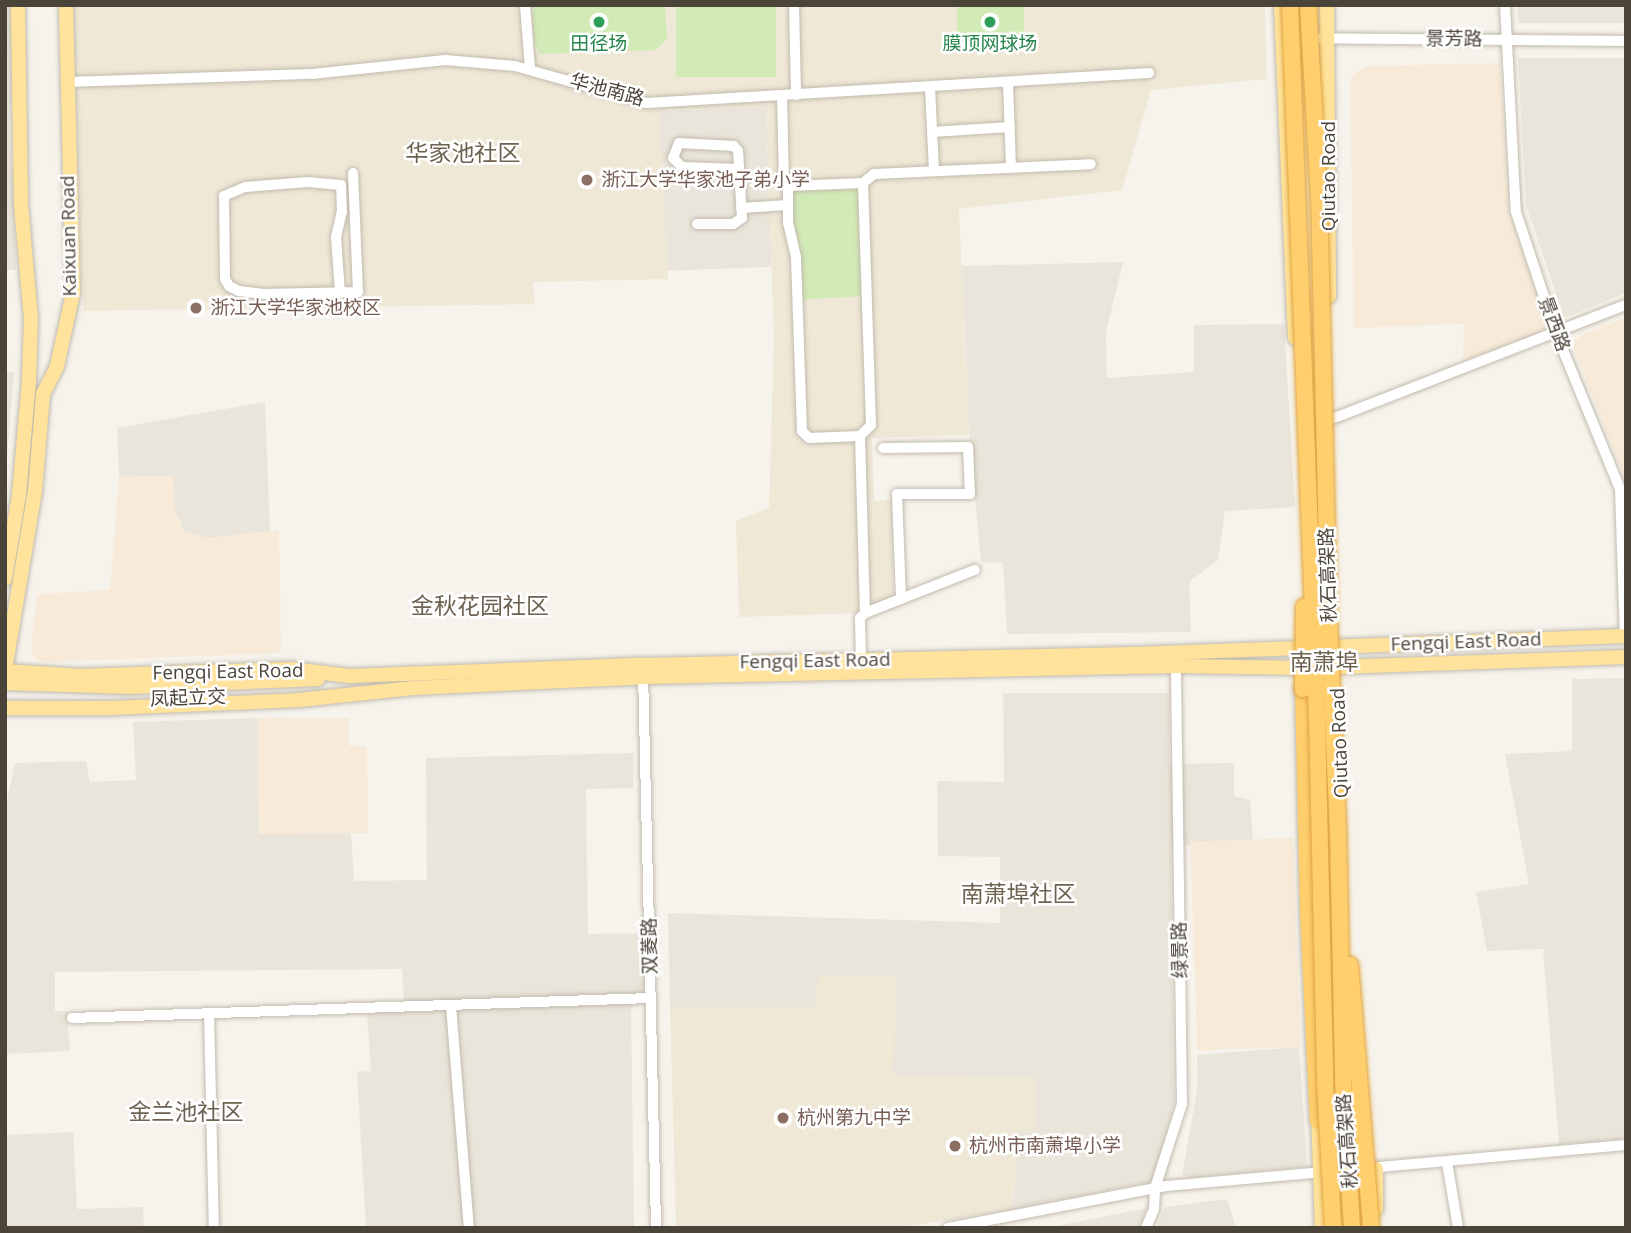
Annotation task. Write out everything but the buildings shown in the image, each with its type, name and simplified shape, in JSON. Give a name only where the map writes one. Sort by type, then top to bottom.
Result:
[{"type":"highway","name":"秋石高架路","points":[[1290,5],[1317,717],[1325,1083],[1333,1228]]},
{"type":"highway","name":"秋石高架路","points":[[1308,5],[1320,193],[1328,603],[1338,831],[1343,1080],[1352,1228]]},
{"type":"highway","points":[[1308,489],[1303,637],[1318,1121]]},
{"type":"highway","points":[[1338,831],[1371,1228]]},
{"type":"main road","points":[[5,579],[19,495],[29,381],[31,319],[21,204],[18,5]]},
{"type":"main road","name":"Kaixuan Road","points":[[5,670],[35,491],[43,394],[57,366],[73,293],[72,134],[67,82],[66,5]]},
{"type":"main road","name":"Qiutao Road","points":[[1281,5],[1310,668],[1322,1228]]},
{"type":"main road","name":"Qiutao Road","points":[[1327,5],[1329,420],[1335,647],[1351,1058],[1362,1228]]},
{"type":"main road","name":"Fengqi East Road","points":[[5,708],[111,708],[286,701],[413,688],[643,671],[861,660],[1136,654],[1625,636]]},
{"type":"main road","name":"Fengqi East Road","points":[[5,670],[80,676],[290,669],[350,676],[1176,666],[1310,668],[1626,657]]},
{"type":"main road","name":"凤起立交","points":[[5,701],[187,699],[291,687],[350,676]]},
{"type":"main road","name":"凤起立交","points":[[5,683],[129,687],[413,688]]},
{"type":"main road","points":[[1376,1169],[1377,1228]]},
{"type":"street","points":[[525,5],[530,69]]},
{"type":"street","points":[[794,5],[796,95]]},
{"type":"street","name":"景西路","points":[[1505,5],[1516,212],[1556,333],[1620,489],[1625,636]]},
{"type":"street","name":"景芳路","points":[[1282,38],[1626,41]]},
{"type":"street","name":"华池南路","points":[[67,82],[312,74],[445,60],[530,69],[647,103],[1149,73]]},
{"type":"street","points":[[1008,82],[1012,167]]},
{"type":"street","points":[[930,87],[934,171]]},
{"type":"street","points":[[782,95],[783,180],[788,186],[788,223],[796,257],[802,431],[809,438],[860,436],[871,425],[863,183]]},
{"type":"street","points":[[932,132],[1010,128]]},
{"type":"street","points":[[697,223],[739,222],[741,208],[739,169],[738,151],[734,146],[686,142],[679,144],[674,150],[675,164],[682,167],[739,169]]},
{"type":"street","points":[[788,186],[863,183],[874,174],[1091,164]]},
{"type":"street","points":[[340,293],[336,237],[342,212],[341,185],[307,182],[245,187],[224,196],[225,279],[229,286],[239,291],[264,294],[340,293],[358,292],[353,173]]},
{"type":"street","points":[[741,208],[788,205]]},
{"type":"street","points":[[1329,420],[1626,305]]},
{"type":"street","points":[[860,436],[865,613]]},
{"type":"street","points":[[883,448],[968,446],[970,494],[897,494],[901,599]]},
{"type":"street","points":[[861,660],[860,618],[865,613],[975,570]]},
{"type":"street","name":"绿景路","points":[[1146,1228],[1154,1209],[1155,1188],[1182,1104],[1176,666]]},
{"type":"street","name":"双菱路","points":[[643,671],[656,1228]]},
{"type":"street","points":[[72,1018],[651,998]]},
{"type":"street","points":[[450,1006],[470,1228]]},
{"type":"street","points":[[209,1013],[214,1228]]},
{"type":"street","points":[[948,1228],[1155,1188],[1626,1145]]},
{"type":"street","points":[[1447,1162],[1458,1228]]},
{"type":"shaded area","points":[[5,5],[14,5],[10,131],[16,270],[5,270]]},
{"type":"shaded area","name":"浙江大学华家池校区","points":[[73,5],[1265,5],[1267,79],[1151,90],[1122,190],[959,209],[969,435],[872,438],[874,501],[892,500],[893,609],[865,613],[739,617],[736,521],[769,508],[774,338],[766,107],[659,110],[668,279],[533,282],[535,304],[83,311]]},
{"type":"shaded area","points":[[1518,5],[1626,5],[1626,23],[1518,23]]},
{"type":"shaded area","points":[[1518,58],[1626,58],[1626,293],[1564,318],[1526,205]]},
{"type":"shaded area","points":[[1500,63],[1509,210],[1548,330],[1463,361],[1464,324],[1354,328],[1350,80],[1356,72],[1367,66]]},
{"type":"shaded area","points":[[766,107],[772,267],[665,271],[659,111]]},
{"type":"shaded area","points":[[1123,262],[1106,332],[1107,378],[1194,372],[1194,325],[1284,324],[1295,507],[1225,511],[1218,560],[1189,582],[1191,632],[1007,634],[1003,563],[981,562],[969,435],[962,266]]},
{"type":"shaded area","points":[[1626,317],[1626,482],[1574,348],[1575,340],[1582,335]]},
{"type":"shaded area","points":[[5,371],[14,373],[5,482]]},
{"type":"shaded area","points":[[265,402],[270,531],[207,538],[184,531],[174,508],[173,476],[119,477],[117,428]]},
{"type":"shaded area","points":[[173,476],[174,508],[184,531],[207,538],[279,530],[281,653],[45,662],[35,659],[31,649],[37,594],[110,590],[119,477]]},
{"type":"shaded area","points":[[1626,678],[1626,1138],[1559,1145],[1543,949],[1487,951],[1476,892],[1529,884],[1505,754],[1572,751],[1572,679]]},
{"type":"shaded area","points":[[1003,693],[1169,693],[1169,764],[1234,763],[1234,796],[1250,800],[1253,840],[1171,847],[1174,1106],[1151,1182],[1013,1209],[1016,1131],[1036,1079],[892,1076],[895,976],[815,1007],[670,1007],[668,913],[1000,923],[1000,857],[938,856],[937,781],[1004,782]]},
{"type":"shaded area","points":[[258,718],[259,834],[351,833],[354,881],[427,880],[426,758],[634,753],[633,788],[586,789],[588,934],[644,933],[646,994],[404,1002],[402,969],[55,972],[55,1011],[67,1011],[70,1051],[5,1054],[5,811],[15,763],[86,761],[90,782],[136,780],[133,722]]},
{"type":"shaded area","points":[[258,718],[349,718],[349,746],[367,746],[368,833],[259,834]]},
{"type":"shaded area","points":[[1293,838],[1300,1047],[1197,1050],[1190,842]]},
{"type":"shaded area","name":"杭州第九中学","points":[[819,976],[896,976],[893,1076],[1036,1078],[1035,1131],[1016,1131],[1013,1209],[898,1228],[676,1228],[670,1007],[815,1007]]},
{"type":"shaded area","points":[[631,1004],[634,1228],[366,1228],[357,1072],[371,1071],[367,1013]]},
{"type":"shaded area","points":[[1299,1047],[1307,1167],[1190,1178],[1182,1174],[1197,1091],[1197,1055]]},
{"type":"shaded area","points":[[73,1132],[77,1209],[143,1207],[144,1228],[5,1228],[5,1135]]},
{"type":"shaded area","points":[[1227,1199],[1236,1228],[1156,1228],[1165,1207]]},
{"type":"shaded area","points":[[1147,1208],[1139,1228],[1046,1228]]},
{"type":"green space","name":"田径场","points":[[532,5],[665,5],[667,39],[656,50],[540,54],[534,40]]},
{"type":"green space","points":[[676,5],[776,5],[776,77],[676,77]]},
{"type":"green space","name":"膜顶网球场","points":[[957,5],[1024,5],[1024,38],[957,38]]},
{"type":"green space","points":[[863,183],[869,296],[794,300],[788,187]]},
{"type":"place","name":"田径场","points":[[599,22]]},
{"type":"place","name":"膜顶网球场","points":[[990,22]]},
{"type":"place","name":"浙江大学华家池子弟小学","points":[[587,180]]},
{"type":"place","name":"浙江大学华家池校区","points":[[196,308]]},
{"type":"place","name":"杭州第九中学","points":[[783,1118]]},
{"type":"place","name":"杭州市南萧埠小学","points":[[955,1146]]},
{"type":"district","name":"华家池社区","points":[[463,152]]},
{"type":"district","name":"金秋花园社区","points":[[480,605]]},
{"type":"district","name":"南萧埠","points":[[1324,661]]},
{"type":"district","name":"南萧埠社区","points":[[1018,893]]},
{"type":"district","name":"金兰池社区","points":[[186,1111]]}]
